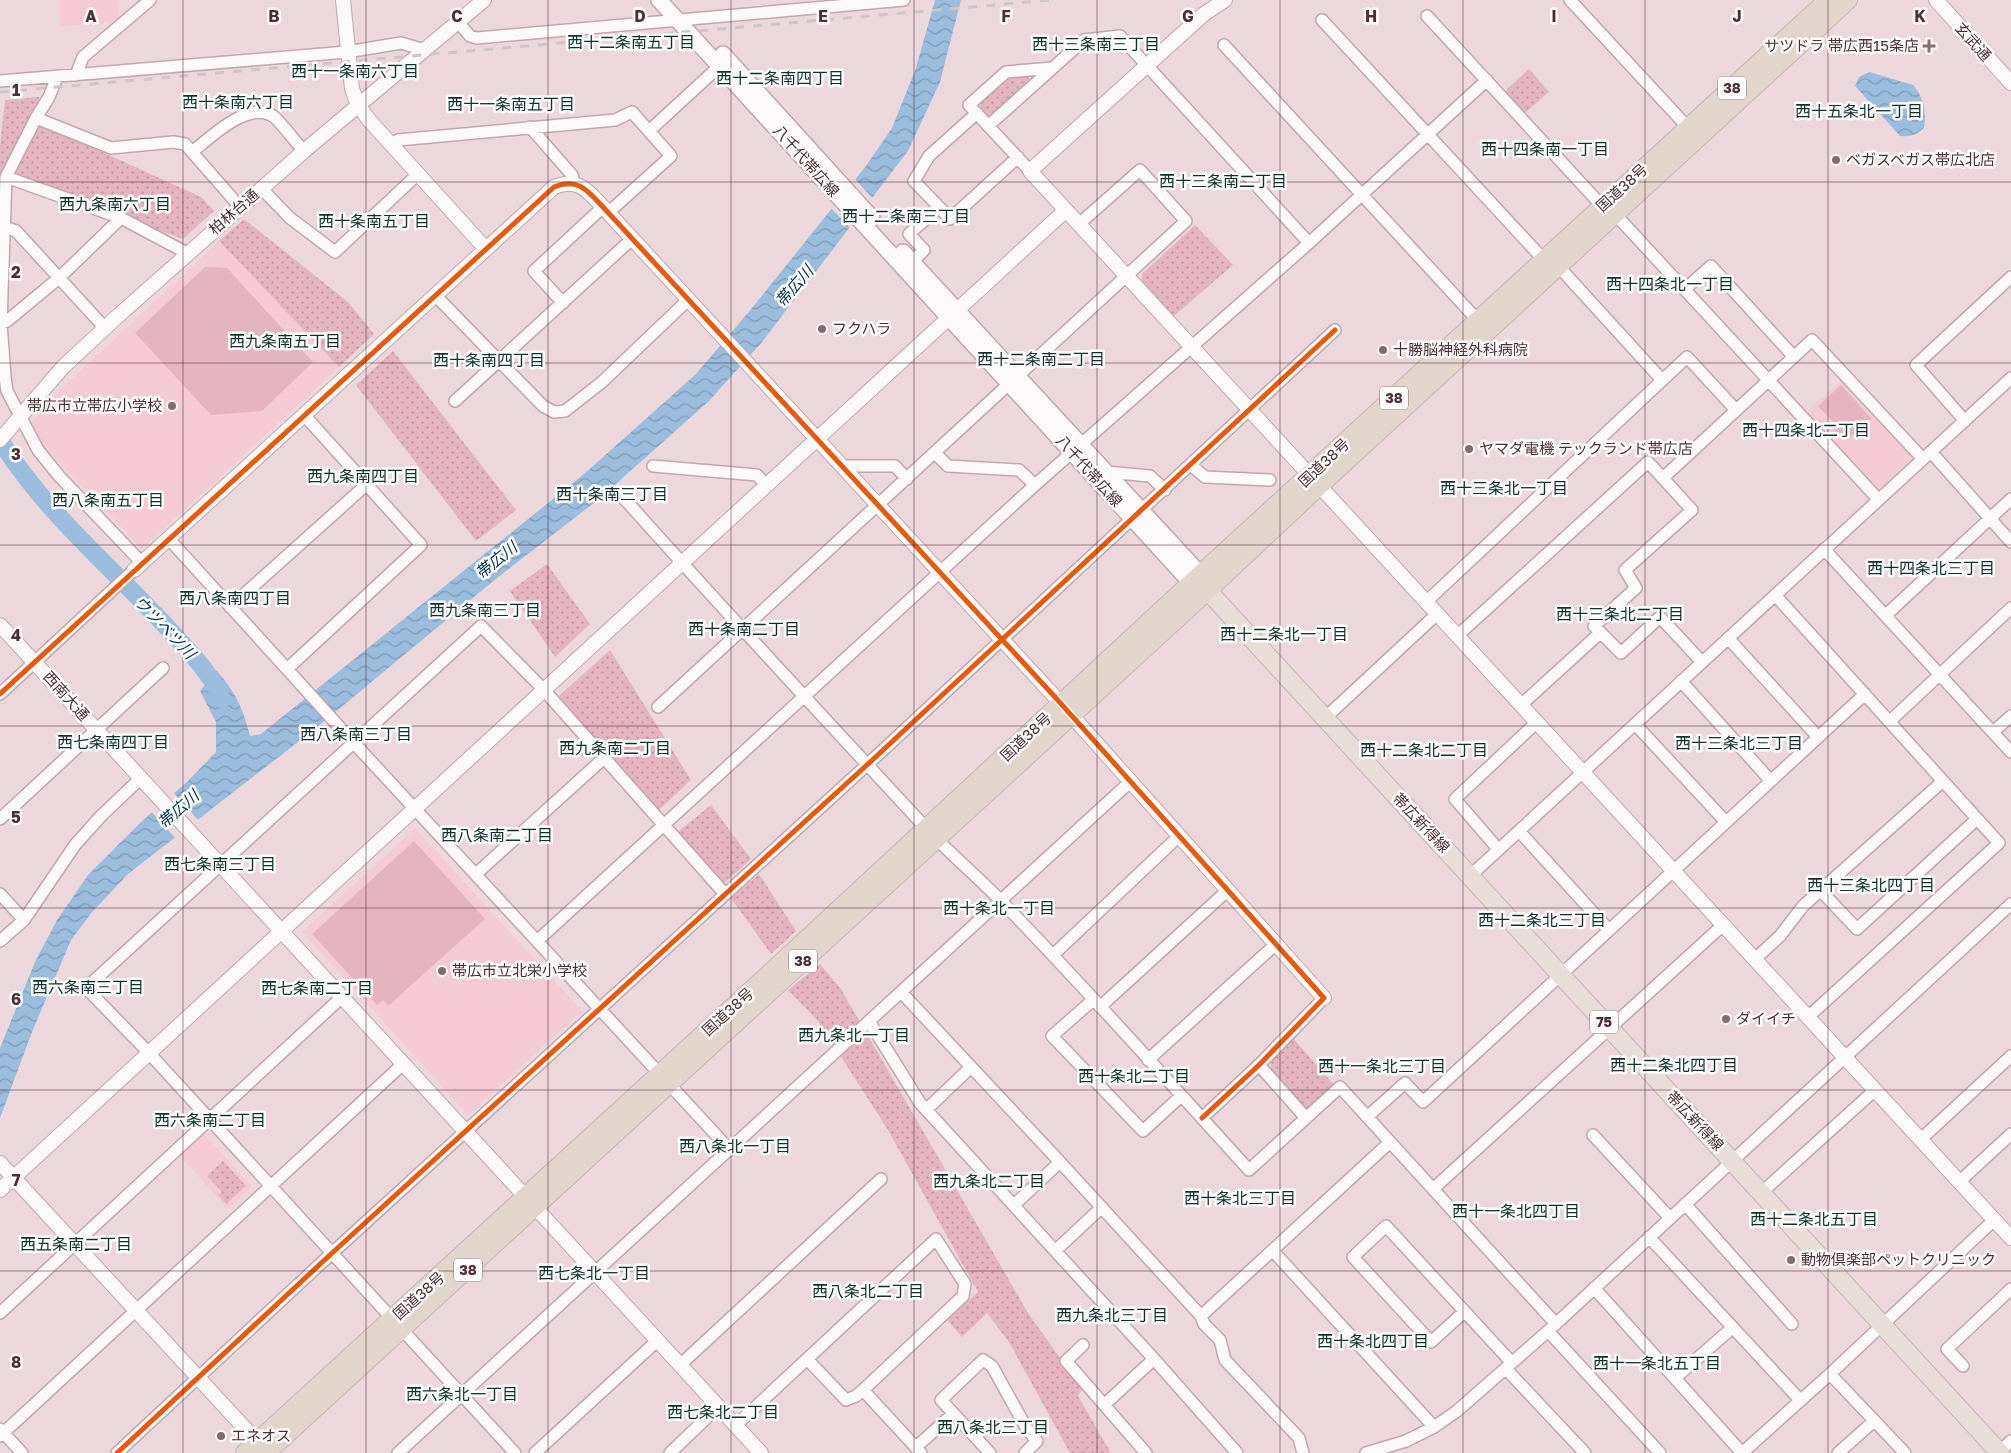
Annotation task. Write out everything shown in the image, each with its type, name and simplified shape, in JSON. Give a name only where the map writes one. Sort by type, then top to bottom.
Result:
[{"type":"highway","name":"国道38号","points":[[1693,133],[1828,0]]},
{"type":"highway","name":"国道38号","points":[[261,1450],[932,834],[1200,583],[1315,481],[1608,210],[1693,133],[1848,0]]},
{"type":"main road","name":"八千代帯広線","points":[[659,0],[683,19],[723,62],[1200,583]]},
{"type":"main road","name":"八千代帯広線","points":[[672,0],[683,19]]},
{"type":"main road","name":"八千代帯広線","points":[[866,219],[912,262],[953,313]]},
{"type":"main road","name":"八千代帯広線","points":[[1076,449],[1106,472],[1137,514]]},
{"type":"main road","name":"帯広新得線","points":[[1200,583],[1882,1325],[2003,1449]]},
{"type":"street","points":[[76,75],[83,57],[150,0]]},
{"type":"street","points":[[344,0],[347,52],[352,89],[358,105],[392,146],[486,249]]},
{"type":"street","name":"柏林台通","points":[[0,440],[63,367],[105,328],[240,207],[484,0]]},
{"type":"street","points":[[458,22],[470,36],[477,38],[904,0]]},
{"type":"street","points":[[1030,171],[1204,14],[1225,0]]},
{"type":"street","points":[[1570,0],[1693,133]]},
{"type":"street","name":"玄武通","points":[[1936,0],[2011,83]]},
{"type":"street","points":[[1427,16],[1608,210],[1685,289],[1878,499]]},
{"type":"street","points":[[1322,20],[1662,380]]},
{"type":"street","points":[[988,126],[1084,40],[1120,36],[1309,243]]},
{"type":"street","points":[[5,81],[347,52],[401,43],[425,50]]},
{"type":"street","points":[[1224,45],[1483,326]]},
{"type":"street","points":[[649,131],[723,62]]},
{"type":"street","points":[[1052,68],[1006,72],[970,105],[1920,1140],[1994,1220],[2009,1232]]},
{"type":"street","points":[[57,77],[49,97],[36,118],[6,177],[1,323],[6,384],[16,420],[38,450],[138,567]]},
{"type":"street","points":[[537,941],[1035,485],[1309,243],[1487,80]]},
{"type":"street","points":[[192,152],[230,122],[246,114],[260,112],[272,116],[304,152]]},
{"type":"street","points":[[392,146],[398,140],[615,120],[632,112],[671,156],[534,271],[562,303]]},
{"type":"street","points":[[976,113],[929,156],[914,181],[950,219],[1018,157]]},
{"type":"street","points":[[36,118],[111,148],[173,142],[185,144],[240,207]]},
{"type":"street","points":[[530,127],[572,175],[574,183]]},
{"type":"street","points":[[658,707],[1186,221],[1140,170],[1079,224]]},
{"type":"street","points":[[262,188],[290,218],[335,252],[418,174]]},
{"type":"street","points":[[6,177],[121,218],[188,253]]},
{"type":"street","points":[[0,694],[554,187],[564,183],[574,183],[585,188],[633,238],[750,368],[843,466],[1131,781],[1324,998],[1202,1118]]},
{"type":"street","points":[[912,262],[924,250],[909,234],[939,207]]},
{"type":"street","points":[[0,1190],[1066,210]]},
{"type":"street","points":[[1,323],[7,321],[59,278],[121,218]]},
{"type":"street","points":[[4,227],[16,232],[105,328]]},
{"type":"street","points":[[455,402],[633,238]]},
{"type":"street","points":[[1685,289],[1710,266],[1794,357]]},
{"type":"street","points":[[1965,420],[1916,365],[2011,277]]},
{"type":"street","points":[[435,295],[543,406],[554,412],[566,411],[602,382],[688,300]]},
{"type":"street","points":[[117,1453],[598,1009],[868,764],[1335,330]]},
{"type":"street","points":[[1664,478],[1812,340],[1990,518],[2011,542]]},
{"type":"street","points":[[1426,602],[1687,357],[1736,410]]},
{"type":"street","points":[[1470,876],[1701,661],[2011,378]]},
{"type":"street","points":[[287,669],[421,545],[305,416]]},
{"type":"street","points":[[935,453],[948,466],[1018,470],[1035,485]]},
{"type":"street","points":[[1457,636],[1648,462],[1692,510],[1626,570],[1636,588],[1594,626],[1621,653],[1660,617],[1701,661]]},
{"type":"street","points":[[1191,465],[1205,478],[1270,480]]},
{"type":"street","points":[[653,466],[756,475],[766,485]]},
{"type":"street","points":[[843,466],[895,466],[907,479]]},
{"type":"street","points":[[1106,472],[1150,476],[1164,490]]},
{"type":"street","points":[[230,607],[366,485]]},
{"type":"street","points":[[621,495],[742,630],[932,834],[1053,955],[1250,1170],[1340,1087],[1389,1143],[1433,1188],[1660,1453]]},
{"type":"street","points":[[1886,615],[2011,499]]},
{"type":"street","points":[[169,539],[598,1009],[730,1150]]},
{"type":"street","points":[[1824,549],[2011,752]]},
{"type":"street","points":[[1775,595],[1999,843],[1808,1017]]},
{"type":"street","points":[[1890,721],[2011,608]]},
{"type":"street","points":[[1325,718],[1437,614]]},
{"type":"street","name":"西南大通","points":[[0,624],[96,731],[282,931],[760,1453]]},
{"type":"street","points":[[515,1453],[396,1326],[149,1053],[86,988],[219,864],[481,626],[544,690],[725,894]]},
{"type":"street","points":[[1521,705],[1600,633]]},
{"type":"street","points":[[1728,638],[1818,737]]},
{"type":"street","points":[[0,819],[163,668]]},
{"type":"street","points":[[1681,681],[1770,780]]},
{"type":"street","points":[[1367,1117],[1406,1083],[1423,1102],[1865,694]]},
{"type":"street","points":[[1993,732],[2011,716]]},
{"type":"street","points":[[1498,850],[1455,799],[1536,723]]},
{"type":"street","points":[[1635,724],[1726,821]]},
{"type":"street","points":[[476,874],[604,758]]},
{"type":"street","points":[[0,941],[24,920],[75,845],[101,816],[141,778]]},
{"type":"street","points":[[398,1453],[1131,781]]},
{"type":"street","points":[[1755,959],[1780,936],[1803,906],[1943,781]]},
{"type":"street","points":[[1821,891],[1857,929],[1977,820]]},
{"type":"street","points":[[1519,831],[1609,930]]},
{"type":"street","points":[[1053,955],[1179,836]]},
{"type":"street","points":[[1181,1096],[1142,1131],[1052,1036],[1097,1003],[1228,890]]},
{"type":"street","points":[[0,894],[24,920]]},
{"type":"street","points":[[1366,1453],[1406,1441],[1434,1427],[1457,1411],[1552,1328],[2011,904]]},
{"type":"street","points":[[1433,1188],[1723,925]]},
{"type":"street","points":[[1148,1060],[1276,944]]},
{"type":"street","points":[[901,992],[1201,1316],[1204,1324],[1220,1340],[1225,1360],[1299,1438],[1303,1453]]},
{"type":"street","points":[[0,1312],[342,997]]},
{"type":"street","points":[[869,1021],[920,1103],[1154,1359],[1237,1453]]},
{"type":"street","points":[[1920,1140],[2011,1056]]},
{"type":"street","points":[[22,1453],[1,1433],[403,1064]]},
{"type":"street","points":[[1259,1064],[1306,1118]]},
{"type":"street","points":[[926,1110],[972,1067]]},
{"type":"street","points":[[1761,1193],[1875,1090]]},
{"type":"street","points":[[1593,1134],[1670,1218]]},
{"type":"street","points":[[1959,1182],[2011,1134]]},
{"type":"street","points":[[1201,1316],[1389,1143]]},
{"type":"street","points":[[1014,1205],[1060,1162]]},
{"type":"street","points":[[0,1164],[198,1378],[261,1450]]},
{"type":"street","points":[[680,1365],[881,1179]]},
{"type":"street","points":[[1685,1204],[1792,1324]]},
{"type":"street","points":[[1055,1250],[1102,1207]]},
{"type":"street","points":[[1594,1288],[1742,1453],[1830,1374],[1994,1220]]},
{"type":"street","points":[[1464,1312],[1431,1342],[1354,1257],[1386,1226],[1464,1312],[1585,1453]]},
{"type":"street","points":[[1649,1237],[1800,1400]]},
{"type":"street","points":[[735,1426],[806,1359],[936,1239],[966,1284],[963,1296],[864,1390],[846,1400],[806,1359]]},
{"type":"street","points":[[1273,1251],[1434,1427]]},
{"type":"street","points":[[1963,1366],[1947,1349],[2011,1289]]},
{"type":"street","points":[[1675,1378],[1732,1328]]},
{"type":"street","points":[[535,1453],[657,1341]]},
{"type":"street","points":[[1083,1345],[1066,1361],[1146,1453]]},
{"type":"street","points":[[1104,1405],[1154,1359]]},
{"type":"street","points":[[990,1453],[941,1400],[983,1360],[992,1366],[1027,1428],[1037,1441],[1025,1453]]},
{"type":"street","points":[[1830,1374],[1905,1453]]},
{"type":"street","points":[[864,1390],[918,1450],[953,1414]]},
{"type":"street","points":[[670,1453],[718,1408]]},
{"type":"street","points":[[1838,1453],[1874,1421]]},
{"type":"shaded area","points":[[59,0],[118,0],[120,17],[113,23],[61,26]]},
{"type":"shaded area","points":[[1529,69],[1549,92],[1525,113],[1505,91]]},
{"type":"shaded area","points":[[1026,75],[1031,81],[993,117],[986,115],[980,109],[981,102],[1009,77]]},
{"type":"shaded area","points":[[40,97],[30,119],[201,197],[214,211],[183,239],[0,173],[0,146],[5,100]]},
{"type":"shaded area","points":[[244,219],[348,302],[374,334],[339,367],[219,241]]},
{"type":"shaded area","points":[[1195,225],[1233,265],[1174,316],[1141,280],[1143,273]]},
{"type":"shaded area","name":"帯広市立帯広小学校","points":[[219,241],[339,367],[142,549],[44,447],[30,424],[63,387]]},
{"type":"shaded area","points":[[205,267],[227,268],[313,362],[262,411],[211,415],[135,333]]},
{"type":"shaded area","points":[[393,351],[516,510],[476,541],[356,385]]},
{"type":"shaded area","points":[[1842,380],[1913,458],[1877,491],[1805,413]]},
{"type":"shaded area","points":[[1841,385],[1871,418],[1850,437],[1847,434],[1842,439],[1832,428],[1835,424],[1818,406]]},
{"type":"shaded area","points":[[547,564],[590,624],[555,657],[510,591]]},
{"type":"shaded area","points":[[610,650],[691,780],[657,812],[559,696]]},
{"type":"shaded area","points":[[711,805],[751,859],[722,885],[675,834]]},
{"type":"shaded area","name":"帯広市立北栄小学校","points":[[415,828],[582,1011],[468,1115],[302,932]]},
{"type":"shaded area","points":[[414,841],[485,919],[388,1006],[383,1000],[377,1005],[312,934]]},
{"type":"shaded area","points":[[759,874],[796,931],[771,954],[731,898]]},
{"type":"shaded area","points":[[820,964],[841,989],[1028,1313],[1082,1389],[1078,1396],[1111,1453],[1070,1453],[1009,1342],[987,1313],[962,1337],[946,1319],[978,1292],[888,1130],[818,1021],[788,990]]},
{"type":"shaded area","points":[[1293,1038],[1334,1085],[1307,1110],[1271,1072],[1271,1060]]},
{"type":"shaded area","points":[[203,1133],[252,1187],[228,1209],[179,1155]]},
{"type":"shaded area","points":[[223,1161],[246,1186],[226,1204],[218,1195],[222,1192],[207,1176]]},
{"type":"water","name":"帯広川","points":[[935,0],[961,0],[940,82],[908,151],[762,342],[709,401],[599,499],[492,582],[316,728],[128,874],[93,911],[71,940],[32,1032],[0,1118],[0,1048],[35,962],[57,920],[88,875],[143,820],[187,782],[216,752],[216,722],[200,691],[217,671],[238,701],[250,736],[261,734],[584,474],[696,374],[752,308],[866,166],[892,128],[916,68]]},
{"type":"water","points":[[1869,72],[1913,85],[1923,105],[1925,116],[1924,128],[1913,135],[1900,136],[1855,86],[1859,77]]},
{"type":"pier","points":[[853,177],[874,200],[852,230],[830,207]]},
{"type":"pier","points":[[172,791],[199,821],[176,839],[150,810]]},
{"type":"waterway","name":"ウツベツ川","points":[[0,440],[17,466],[56,514],[196,659],[217,688],[222,699]]},
{"type":"railway","points":[[0,92],[1051,0]]},
{"type":"cycle path","points":[[0,694],[554,187],[562,184],[582,187],[598,201],[1055,697],[1324,998],[1259,1065],[1202,1118]]},
{"type":"cycle path","points":[[117,1453],[331,1254],[868,764],[1335,330]]},
{"type":"place","name":"サツドラ 帯広西15条店","points":[[1929,46]]},
{"type":"place","name":"ベガスベガス帯広北店","points":[[1836,160]]},
{"type":"place","name":"フクハラ","points":[[822,329]]},
{"type":"place","name":"十勝脳神経外科病院","points":[[1383,350]]},
{"type":"place","name":"帯広市立帯広小学校","points":[[172,406]]},
{"type":"place","name":"ヤマダ電機 テックランド帯広店","points":[[1469,449]]},
{"type":"place","name":"帯広市立北栄小学校","points":[[442,971]]},
{"type":"place","name":"ダイイチ","points":[[1726,1019]]},
{"type":"place","name":"動物倶楽部ペットクリニック","points":[[1791,1260]]},
{"type":"place","name":"エネオス","points":[[221,1436]]},
{"type":"district","name":"西十二条南五丁目","points":[[631,42]]},
{"type":"district","name":"西十三条南三丁目","points":[[1096,44]]},
{"type":"district","name":"西十一条南六丁目","points":[[355,71]]},
{"type":"district","name":"西十二条南四丁目","points":[[780,78]]},
{"type":"district","name":"西十条南六丁目","points":[[238,102]]},
{"type":"district","name":"西十一条南五丁目","points":[[511,104]]},
{"type":"district","name":"西十五条北一丁目","points":[[1859,111]]},
{"type":"district","name":"西十四条南一丁目","points":[[1545,149]]},
{"type":"district","name":"西十三条南二丁目","points":[[1223,181]]},
{"type":"district","name":"西九条南六丁目","points":[[115,204]]},
{"type":"district","name":"西十二条南三丁目","points":[[906,216]]},
{"type":"district","name":"西十条南五丁目","points":[[374,221]]},
{"type":"district","name":"西十四条北一丁目","points":[[1670,284]]},
{"type":"district","name":"西九条南五丁目","points":[[285,341]]},
{"type":"district","name":"西十二条南二丁目","points":[[1041,359]]},
{"type":"district","name":"西十条南四丁目","points":[[489,360]]},
{"type":"district","name":"西十四条北二丁目","points":[[1806,430]]},
{"type":"district","name":"西九条南四丁目","points":[[363,476]]},
{"type":"district","name":"西十三条北一丁目","points":[[1504,488]]},
{"type":"district","name":"西十条南三丁目","points":[[612,494]]},
{"type":"district","name":"西八条南五丁目","points":[[108,500]]},
{"type":"district","name":"西十四条北三丁目","points":[[1931,568]]},
{"type":"district","name":"西八条南四丁目","points":[[235,598]]},
{"type":"district","name":"西九条南三丁目","points":[[485,610]]},
{"type":"district","name":"西十三条北二丁目","points":[[1620,614]]},
{"type":"district","name":"西十条南二丁目","points":[[744,629]]},
{"type":"district","name":"西十二条北一丁目","points":[[1284,634]]},
{"type":"district","name":"西八条南三丁目","points":[[356,734]]},
{"type":"district","name":"西七条南四丁目","points":[[113,742]]},
{"type":"district","name":"西十三条北三丁目","points":[[1739,743]]},
{"type":"district","name":"西九条南二丁目","points":[[615,748]]},
{"type":"district","name":"西十二条北二丁目","points":[[1424,750]]},
{"type":"district","name":"西八条南二丁目","points":[[497,835]]},
{"type":"district","name":"西七条南三丁目","points":[[220,864]]},
{"type":"district","name":"西十三条北四丁目","points":[[1871,885]]},
{"type":"district","name":"西十条北一丁目","points":[[999,908]]},
{"type":"district","name":"西十二条北三丁目","points":[[1542,920]]},
{"type":"district","name":"西六条南三丁目","points":[[88,987]]},
{"type":"district","name":"西七条南二丁目","points":[[317,988]]},
{"type":"district","name":"西九条北一丁目","points":[[854,1035]]},
{"type":"district","name":"西十二条北四丁目","points":[[1674,1065]]},
{"type":"district","name":"西十一条北三丁目","points":[[1382,1066]]},
{"type":"district","name":"西十条北二丁目","points":[[1134,1076]]},
{"type":"district","name":"西六条南二丁目","points":[[210,1120]]},
{"type":"district","name":"西八条北一丁目","points":[[735,1146]]},
{"type":"district","name":"西九条北二丁目","points":[[989,1181]]},
{"type":"district","name":"西十条北三丁目","points":[[1240,1198]]},
{"type":"district","name":"西十一条北四丁目","points":[[1516,1211]]},
{"type":"district","name":"西十二条北五丁目","points":[[1814,1219]]},
{"type":"district","name":"西五条南二丁目","points":[[76,1244]]},
{"type":"district","name":"西七条北一丁目","points":[[594,1273]]},
{"type":"district","name":"西八条北二丁目","points":[[868,1291]]},
{"type":"district","name":"西九条北三丁目","points":[[1112,1315]]},
{"type":"district","name":"西十条北四丁目","points":[[1373,1341]]},
{"type":"district","name":"西十一条北五丁目","points":[[1657,1363]]},
{"type":"district","name":"西六条北一丁目","points":[[462,1394]]},
{"type":"district","name":"西七条北二丁目","points":[[723,1412]]},
{"type":"district","name":"西八条北三丁目","points":[[993,1427]]}]
